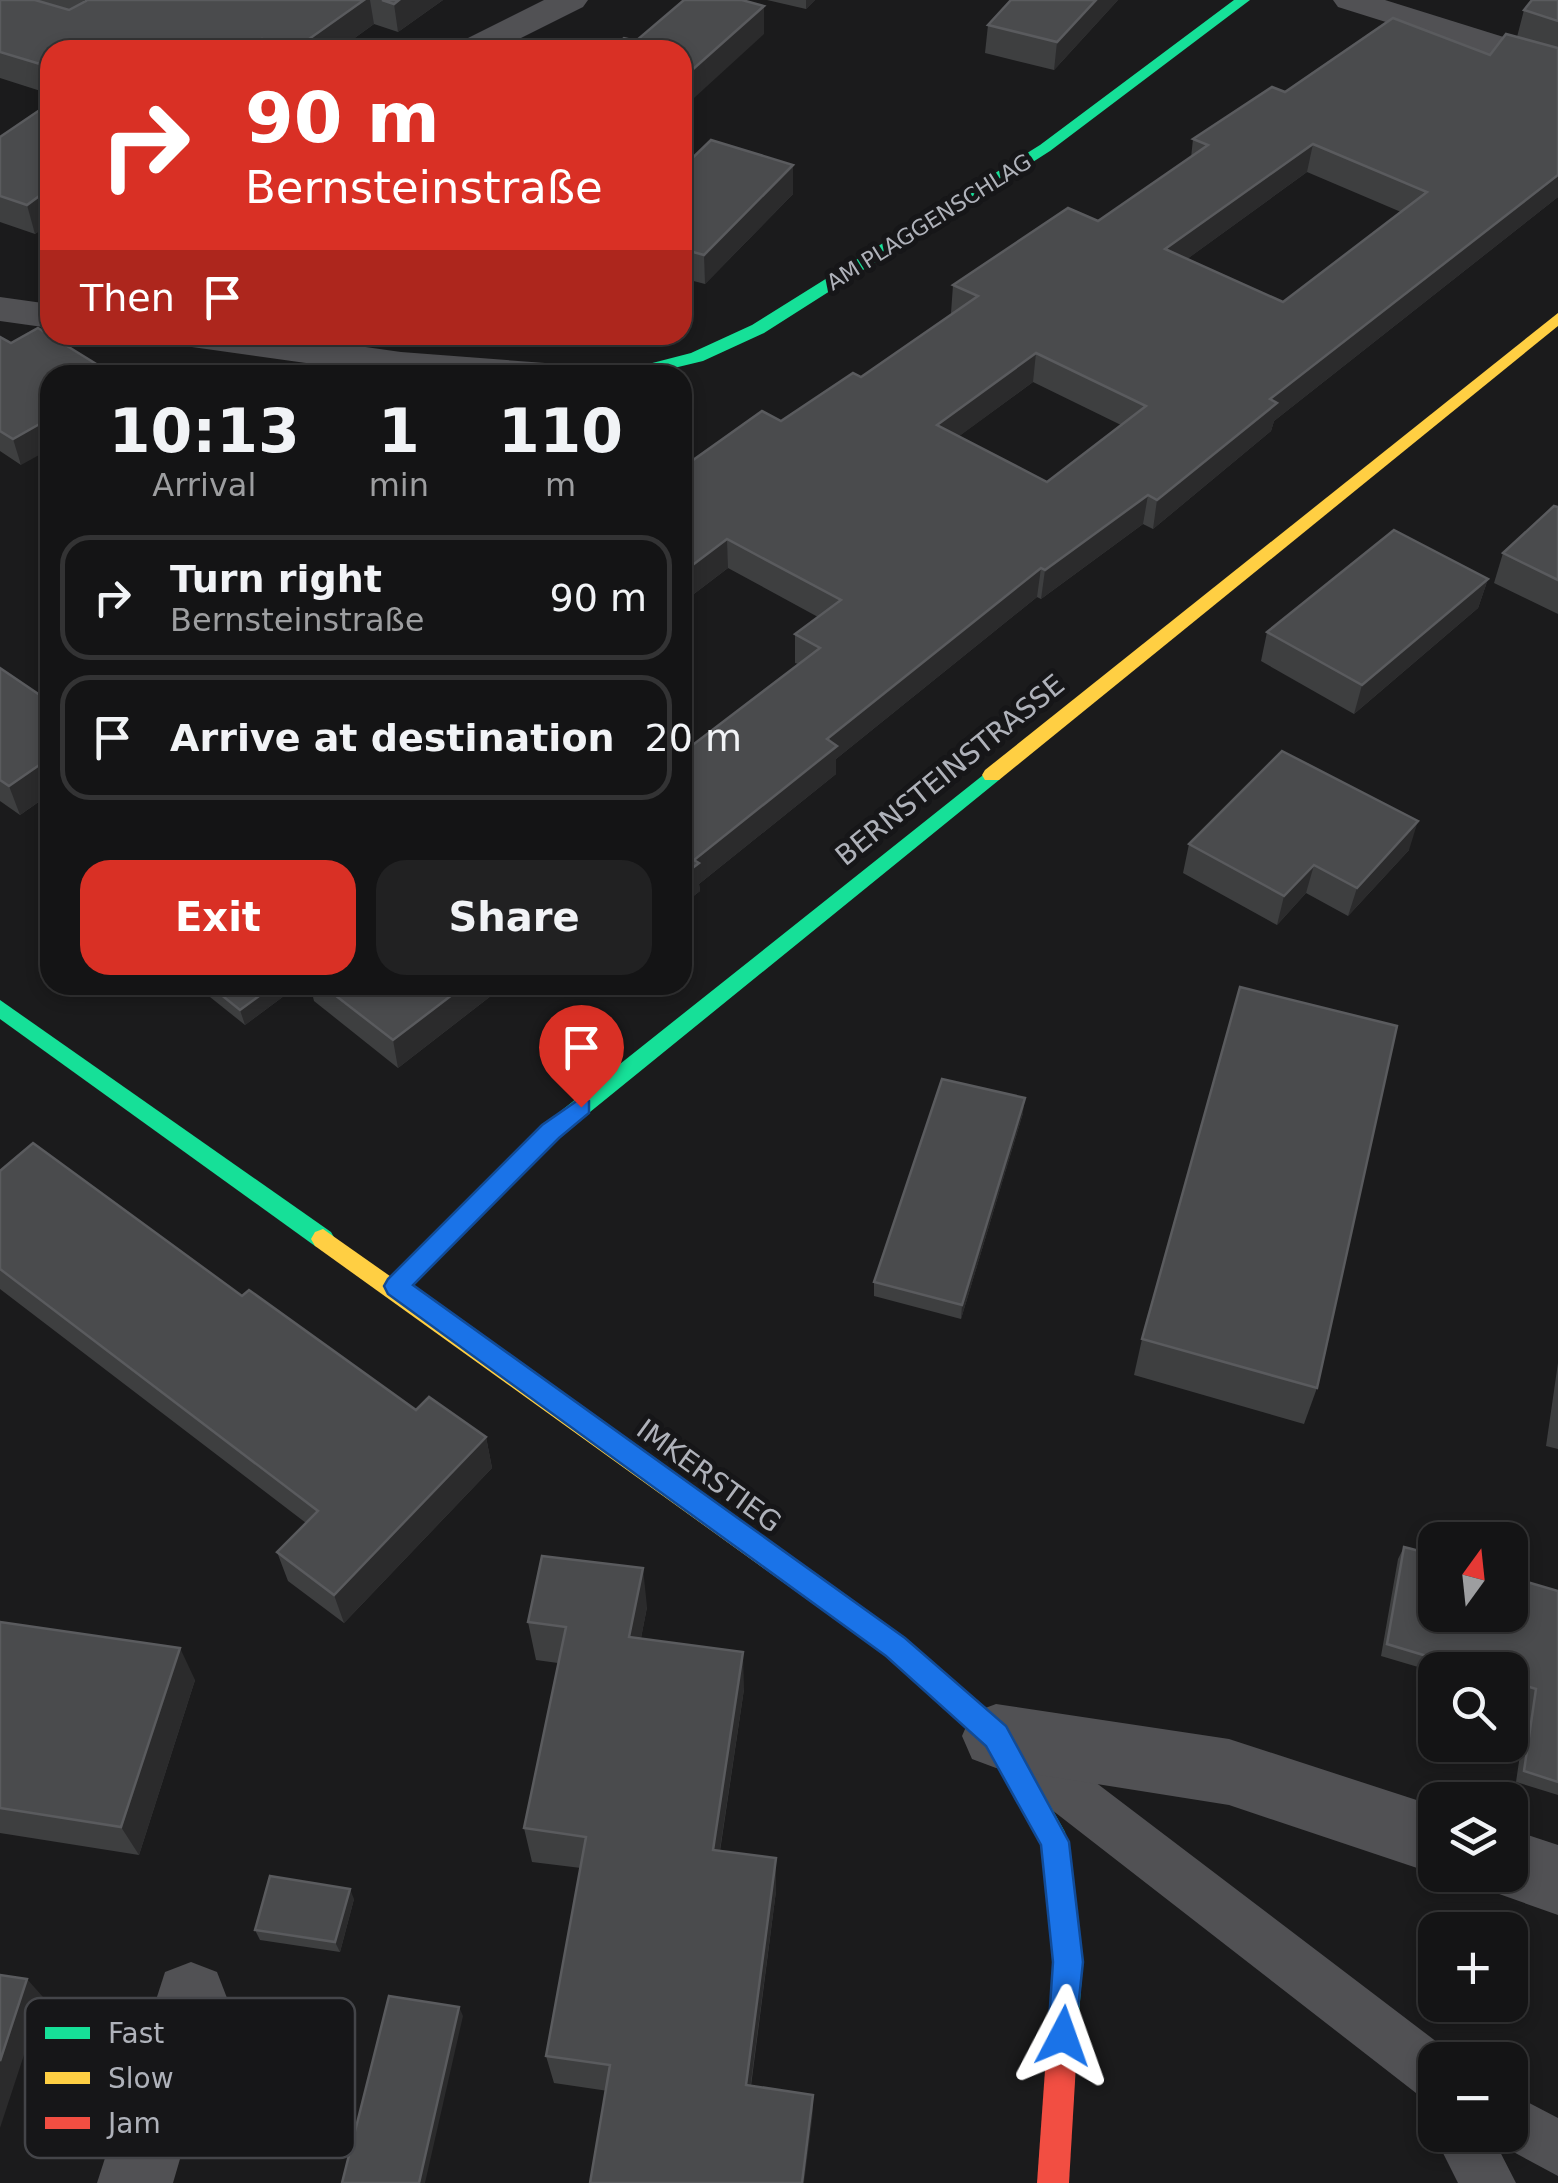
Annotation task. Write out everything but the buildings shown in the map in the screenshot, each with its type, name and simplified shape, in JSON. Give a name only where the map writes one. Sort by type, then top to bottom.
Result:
[{"type":"street","points":[[490,40],[571,0]]},
{"type":"street","name":"AM PLAGGENSCHLAG","points":[[665,365],[758,330],[1045,148],[1243,0]]},
{"type":"street","points":[[1350,0],[1558,65]]},
{"type":"street","points":[[0,309],[40,315]]},
{"type":"street","name":"BERNSTEINSTRASSE","points":[[396,1286],[550,1132],[1558,318]]},
{"type":"street","points":[[264,345],[414,365]]},
{"type":"street","name":"IMKERSTIEG","points":[[0,1008],[396,1286],[895,1647],[996,1736],[1055,1842],[1068,1962],[1054,2183]]},
{"type":"street","points":[[996,1736],[1229,1772],[1418,1834]]},
{"type":"street","points":[[1528,1870],[1558,1880]]},
{"type":"street","points":[[136,2183],[143,2158]]},
{"type":"lane","points":[[996,1736],[1418,2067]]},
{"type":"lane","points":[[1528,2131],[1558,2149]]},
{"type":"lane","points":[[1471,2152],[1488,2183]]},
{"type":"traffic: fast","points":[[665,365],[697,357],[758,329],[1045,148],[1243,0]]},
{"type":"traffic: fast","points":[[397,1287],[550,1132],[992,775]]},
{"type":"traffic: fast","points":[[0,1008],[323,1239]]},
{"type":"traffic: fast","points":[[849,1614],[895,1647],[996,1736],[1055,1842],[1068,1962],[1064,2014]]},
{"type":"traffic: slow","points":[[992,775],[1558,318]]},
{"type":"traffic: slow","points":[[323,1239],[849,1614]]},
{"type":"traffic: jam","points":[[1053,2183],[1064,2014]]},
{"type":"route","points":[[581,1107],[550,1132],[396,1286],[895,1647],[996,1736],[1055,1842],[1068,1962],[1063,2036]]}]
